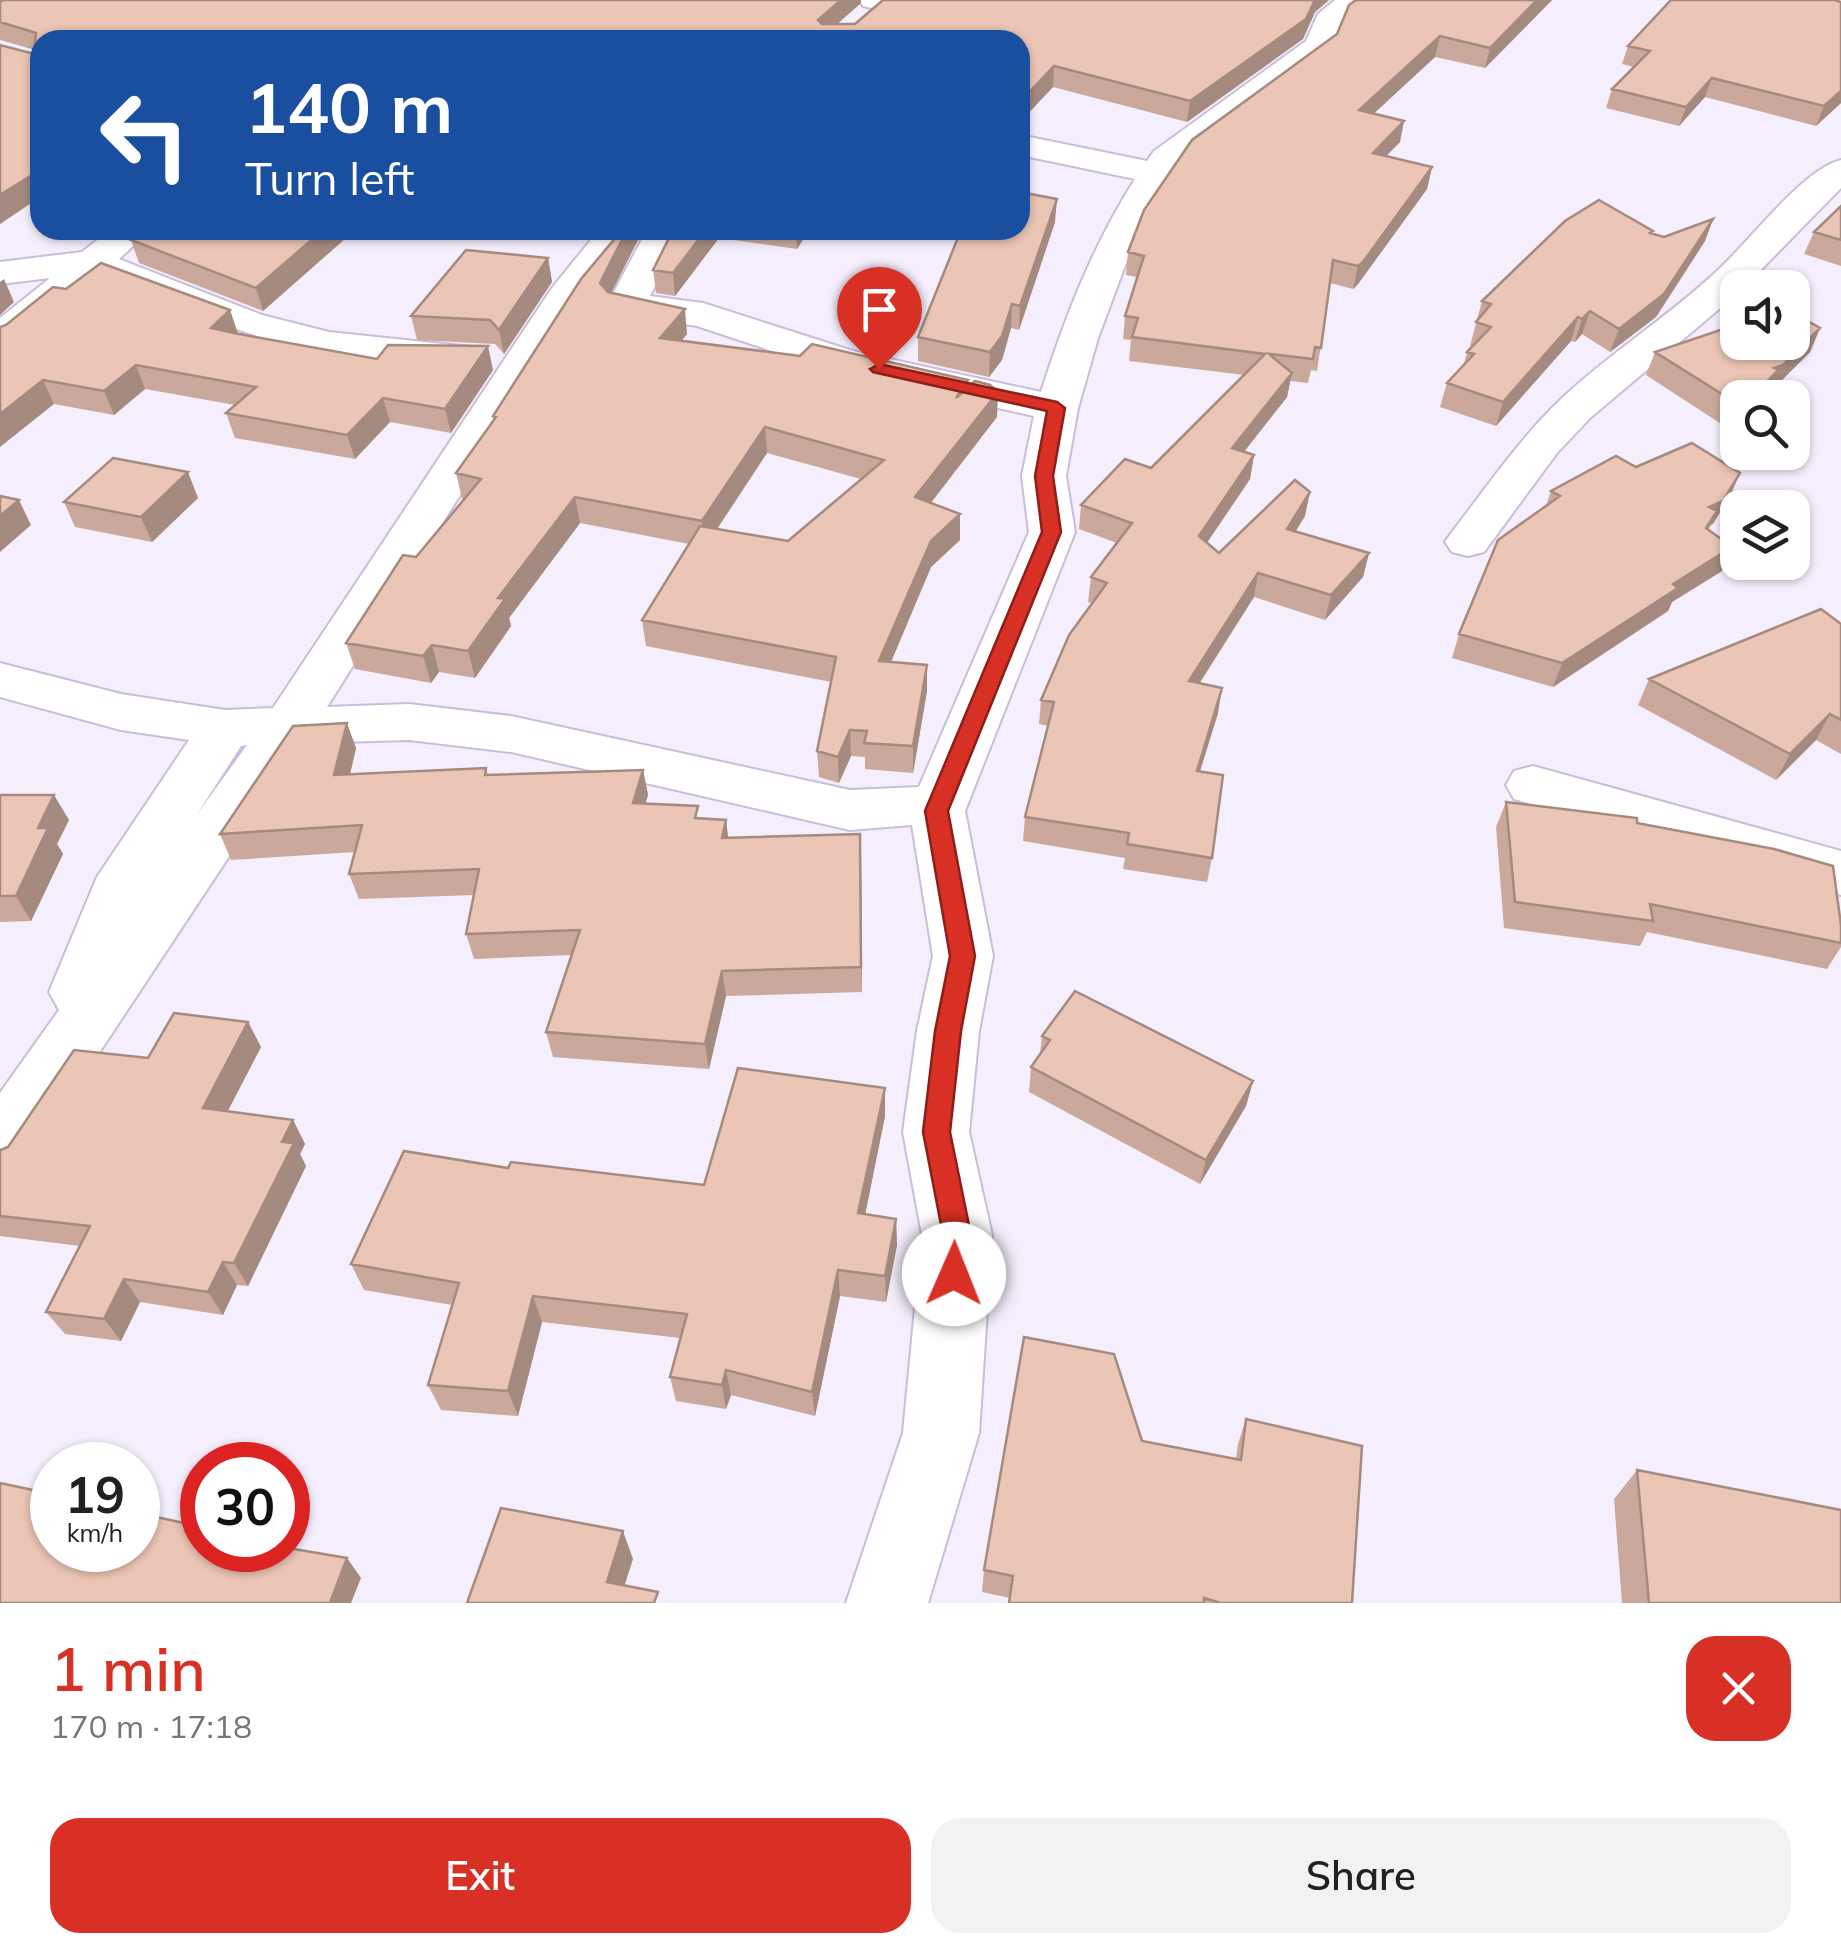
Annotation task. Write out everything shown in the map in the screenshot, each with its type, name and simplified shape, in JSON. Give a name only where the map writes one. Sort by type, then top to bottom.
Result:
[{"type":"street","points":[[887,1603],[941,1433],[957,1235],[936,1132],[962,956],[936,811],[1052,532],[1044,476],[1057,408],[1078,338],[1120,231],[1166,158],[1320,45],[1324,25],[1333,11],[1360,0]]},
{"type":"street","points":[[1030,146],[1155,173]]},
{"type":"street","points":[[1468,542],[1542,444],[1576,409],[1730,279],[1841,170]]},
{"type":"street","points":[[0,338],[120,240]]},
{"type":"street","points":[[0,1147],[262,734],[566,296],[610,240]]},
{"type":"street","points":[[660,240],[626,305],[703,315],[843,361],[1057,408]]},
{"type":"street","points":[[0,273],[93,262],[248,323],[328,344],[402,355],[482,357]]},
{"type":"street","points":[[0,677],[122,712],[262,734],[409,722],[511,734],[850,810],[909,805],[936,811]]},
{"type":"street","points":[[0,1135],[75,1003],[118,893],[262,734]]},
{"type":"street","points":[[1533,785],[1841,873]]},
{"type":"building","points":[[841,0],[818,20],[822,24],[855,24],[883,0],[1315,0],[1306,19],[1190,101],[1054,66],[1030,91],[1030,30],[30,31],[0,22],[0,2]]},
{"type":"building","points":[[1356,0],[1537,0],[1490,48],[1440,36],[1359,110],[1404,121],[1373,153],[1432,167],[1363,262],[1358,266],[1333,260],[1321,348],[1315,347],[1313,359],[1269,354],[1292,373],[1232,448],[1254,455],[1199,536],[1219,553],[1295,480],[1310,492],[1287,529],[1369,553],[1331,595],[1258,573],[1189,681],[1222,688],[1197,771],[1223,775],[1212,858],[1127,844],[1129,833],[1025,817],[1054,702],[1041,700],[1069,635],[1107,583],[1091,577],[1132,523],[1081,505],[1125,459],[1151,468],[1265,354],[1132,337],[1138,318],[1125,316],[1144,256],[1128,252],[1144,210],[1192,140],[1337,34],[1349,5]]},
{"type":"building","points":[[1671,0],[1841,2],[1841,91],[1824,106],[1712,78],[1686,107],[1612,89],[1650,51],[1628,46]]},
{"type":"building","points":[[0,45],[30,53],[30,176],[0,195]]},
{"type":"building","points":[[1030,194],[1057,199],[1020,306],[1012,304],[1002,336],[990,352],[918,337],[957,240],[1030,240]]},
{"type":"building","points":[[1599,200],[1653,231],[1650,233],[1664,237],[1713,219],[1664,294],[1619,329],[1590,311],[1582,319],[1578,317],[1503,402],[1447,383],[1474,354],[1467,352],[1491,327],[1476,322],[1491,304],[1482,301],[1565,221]]},
{"type":"building","points":[[1841,206],[1841,240],[1814,232]]},
{"type":"building","points":[[131,240],[311,240],[256,288]]},
{"type":"building","points":[[614,240],[622,240],[600,283],[608,292],[685,309],[660,338],[800,356],[812,344],[968,380],[956,398],[975,381],[998,392],[915,497],[960,514],[931,541],[879,661],[927,665],[913,746],[864,743],[867,731],[850,730],[838,757],[817,751],[836,657],[642,620],[700,526],[788,541],[884,460],[765,427],[702,521],[575,497],[498,598],[505,599],[468,651],[432,645],[423,656],[346,643],[403,555],[416,557],[481,479],[456,473],[496,417],[493,416],[581,279]]},
{"type":"building","points":[[668,240],[698,240],[673,273],[653,270]]},
{"type":"building","points":[[466,250],[548,258],[499,330],[490,320],[411,316]]},
{"type":"building","points":[[101,263],[230,310],[211,328],[377,359],[388,345],[488,346],[445,409],[383,398],[347,435],[226,413],[256,387],[136,365],[104,391],[43,380],[0,414],[0,327],[53,287],[66,289]]},
{"type":"building","points":[[1810,322],[1820,328],[1810,338]]},
{"type":"building","points":[[1720,330],[1720,360],[1788,360],[1774,368],[1778,370],[1768,380],[1720,380],[1720,393],[1655,352]]},
{"type":"building","points":[[1692,443],[1720,460],[1720,470],[1740,473],[1730,490],[1720,490],[1720,502],[1709,507],[1717,511],[1706,528],[1720,538],[1720,555],[1673,584],[1678,588],[1562,663],[1459,634],[1498,540],[1560,496],[1551,491],[1616,456],[1636,467]]},
{"type":"building","points":[[113,458],[188,472],[141,517],[64,502]]},
{"type":"building","points":[[0,496],[19,500],[0,516]]},
{"type":"building","points":[[1821,609],[1841,624],[1841,720],[1830,714],[1790,754],[1649,679]]},
{"type":"building","points":[[347,723],[334,775],[486,768],[485,775],[643,770],[633,803],[698,806],[695,818],[726,820],[722,838],[860,834],[861,967],[722,971],[705,1044],[546,1032],[580,930],[466,934],[479,869],[349,874],[362,825],[220,834],[293,726]]},
{"type":"building","points":[[0,795],[54,795],[38,828],[48,828],[16,896],[0,896]]},
{"type":"building","points":[[1506,802],[1637,818],[1637,823],[1774,849],[1833,866],[1841,943],[1650,904],[1653,921],[1515,902]]},
{"type":"building","points":[[1075,991],[1253,1081],[1206,1160],[1031,1067],[1050,1040],[1042,1036]]},
{"type":"building","points":[[174,1013],[248,1022],[203,1108],[293,1120],[282,1142],[294,1143],[234,1263],[223,1262],[208,1292],[124,1279],[104,1319],[46,1312],[90,1226],[0,1216],[0,1150],[8,1147],[74,1050],[148,1058]]},
{"type":"building","points":[[738,1068],[885,1088],[858,1213],[896,1219],[885,1276],[838,1270],[812,1392],[726,1370],[722,1385],[670,1377],[687,1314],[533,1296],[508,1391],[428,1385],[459,1283],[351,1264],[404,1151],[508,1168],[511,1162],[704,1185]]},
{"type":"building","points":[[1024,1337],[1114,1354],[1142,1441],[1241,1460],[1246,1419],[1362,1446],[1352,1603],[1221,1603],[1204,1598],[1204,1603],[1009,1603],[1013,1576],[984,1570]]},
{"type":"building","points":[[1637,1470],[1841,1510],[1841,1603],[1649,1603]]},
{"type":"building","points":[[0,1483],[30,1489],[30,1572],[160,1572],[160,1518],[180,1522],[180,1572],[310,1572],[310,1552],[347,1558],[330,1603],[0,1603]]},
{"type":"building","points":[[501,1508],[623,1531],[607,1582],[658,1592],[654,1603],[467,1603]]},
{"type":"route","points":[[879,369],[1057,408],[1044,476],[1052,532],[936,811],[962,956],[936,1132],[957,1235],[954,1274]]}]
